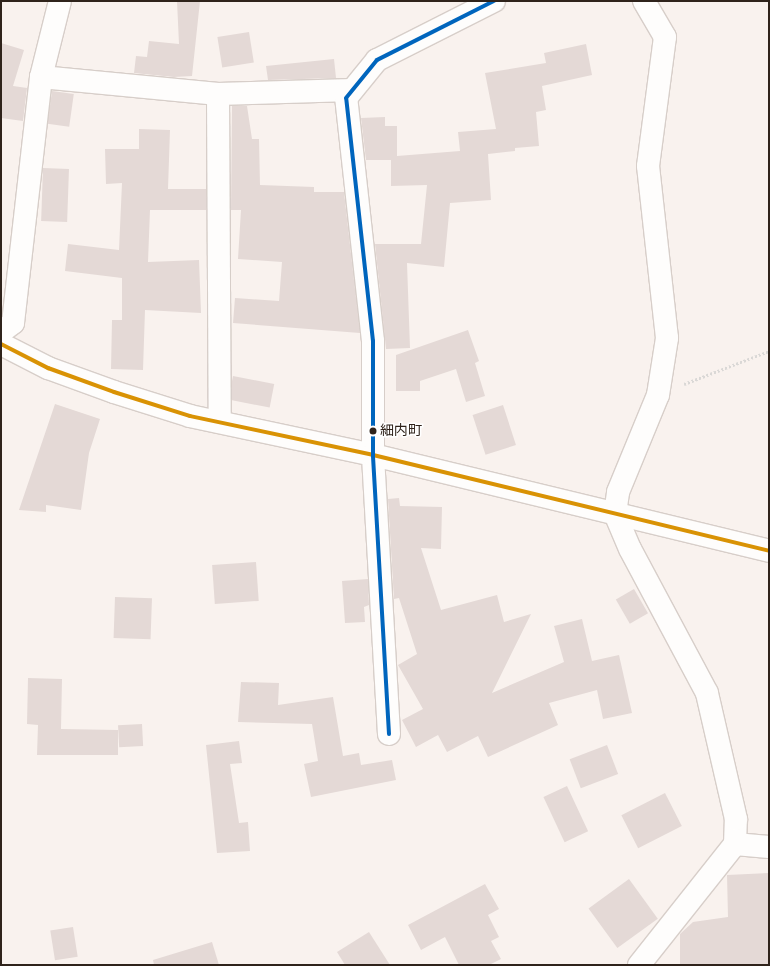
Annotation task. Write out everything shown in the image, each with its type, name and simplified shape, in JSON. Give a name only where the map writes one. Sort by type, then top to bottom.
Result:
[{"type":"street","points":[[1,332],[13,323],[41,77],[60,1]]},
{"type":"street","points":[[389,734],[373,455],[370,302],[346,98],[377,60],[494,1]]},
{"type":"street","points":[[640,965],[735,844],[736,819],[707,693],[630,549],[615,514],[618,492],[658,395],[667,338],[648,166],[665,37],[644,1]]},
{"type":"street","points":[[41,77],[218,94],[352,90]]},
{"type":"street","points":[[218,94],[220,422]]},
{"type":"street","points":[[1,344],[48,368],[114,392],[220,422],[373,455],[769,551]]},
{"type":"street","points":[[735,844],[769,847]]},
{"type":"path","points":[[658,395],[769,351]]},
{"type":"building","points":[[177,1],[200,1],[192,76],[174,77],[134,73],[136,56],[147,57],[149,41],[179,44]]},
{"type":"building","points":[[249,32],[254,63],[222,68],[217,37]]},
{"type":"building","points":[[1,43],[24,50],[13,86],[27,88],[23,121],[1,118]]},
{"type":"building","points":[[586,44],[592,75],[542,86],[546,110],[536,112],[539,146],[515,148],[515,151],[488,154],[491,200],[450,203],[444,267],[407,263],[410,348],[386,349],[375,244],[421,244],[427,185],[391,186],[391,160],[366,160],[361,118],[385,117],[385,126],[397,126],[397,156],[460,151],[458,132],[496,129],[485,73],[546,63],[544,53]]},
{"type":"building","points":[[334,59],[336,78],[268,80],[266,66]]},
{"type":"building","points":[[52,91],[74,94],[69,127],[47,124]]},
{"type":"building","points":[[232,106],[247,106],[252,139],[259,139],[260,185],[314,187],[314,192],[344,192],[360,333],[233,323],[235,298],[279,301],[282,262],[238,259],[241,210],[231,210]]},
{"type":"building","points":[[139,129],[170,130],[168,189],[206,189],[206,210],[150,210],[148,262],[199,260],[201,313],[145,310],[143,370],[111,369],[112,320],[122,320],[122,278],[65,271],[68,244],[119,250],[122,183],[106,184],[105,149],[139,149]]},
{"type":"building","points":[[43,168],[69,169],[67,222],[41,221]]},
{"type":"building","points":[[468,330],[479,361],[475,363],[485,396],[466,402],[456,369],[420,381],[420,391],[396,391],[396,355]]},
{"type":"building","points":[[233,376],[274,384],[270,408],[228,400]]},
{"type":"building","points":[[55,404],[100,419],[89,453],[81,510],[46,505],[46,512],[19,510]]},
{"type":"building","points":[[503,405],[516,445],[486,455],[473,415]]},
{"type":"building","points":[[399,498],[400,506],[442,507],[441,549],[421,548],[441,610],[497,595],[504,622],[531,614],[492,693],[564,662],[554,626],[582,619],[592,661],[619,655],[632,713],[603,719],[597,690],[549,703],[558,725],[488,757],[478,736],[447,752],[438,735],[416,747],[402,720],[423,709],[398,665],[417,654],[399,598],[394,599],[388,499]]},
{"type":"building","points":[[256,562],[259,601],[215,604],[212,565]]},
{"type":"building","points":[[368,579],[369,605],[364,607],[365,622],[345,623],[342,581]]},
{"type":"building","points":[[634,589],[648,613],[630,624],[616,600]]},
{"type":"building","points":[[115,597],[152,598],[151,639],[114,638]]},
{"type":"building","points":[[28,678],[62,679],[61,729],[118,730],[118,755],[37,755],[38,725],[27,724]]},
{"type":"building","points":[[241,682],[279,683],[278,705],[333,697],[343,756],[359,753],[361,765],[392,760],[396,780],[311,797],[304,764],[318,761],[312,724],[238,722]]},
{"type":"building","points":[[142,724],[143,746],[119,747],[118,725]]},
{"type":"building","points":[[239,741],[242,763],[230,764],[239,823],[248,822],[250,851],[217,853],[206,745]]},
{"type":"building","points":[[607,745],[618,774],[581,788],[570,759]]},
{"type":"building","points":[[567,786],[588,831],[565,842],[543,797]]},
{"type":"building","points":[[665,793],[682,826],[638,848],[621,815]]},
{"type":"building","points":[[769,873],[769,965],[680,965],[680,934],[693,922],[728,917],[727,875]]},
{"type":"building","points":[[629,879],[658,919],[617,948],[589,908]]},
{"type":"building","points":[[485,884],[499,909],[488,915],[499,937],[491,941],[501,959],[489,965],[459,965],[445,937],[421,950],[408,925]]},
{"type":"building","points":[[73,927],[78,957],[55,960],[50,931]]},
{"type":"building","points":[[369,932],[390,965],[345,965],[337,952]]},
{"type":"building","points":[[212,942],[219,965],[154,965],[153,960]]},
{"type":"transit line","points":[[389,734],[373,455],[373,341],[346,98],[377,60],[494,1]]},
{"type":"transit line","points":[[1,344],[48,368],[114,392],[190,416],[373,455],[769,551]]},
{"type":"place","name":"細内町","points":[[373,431]]}]
